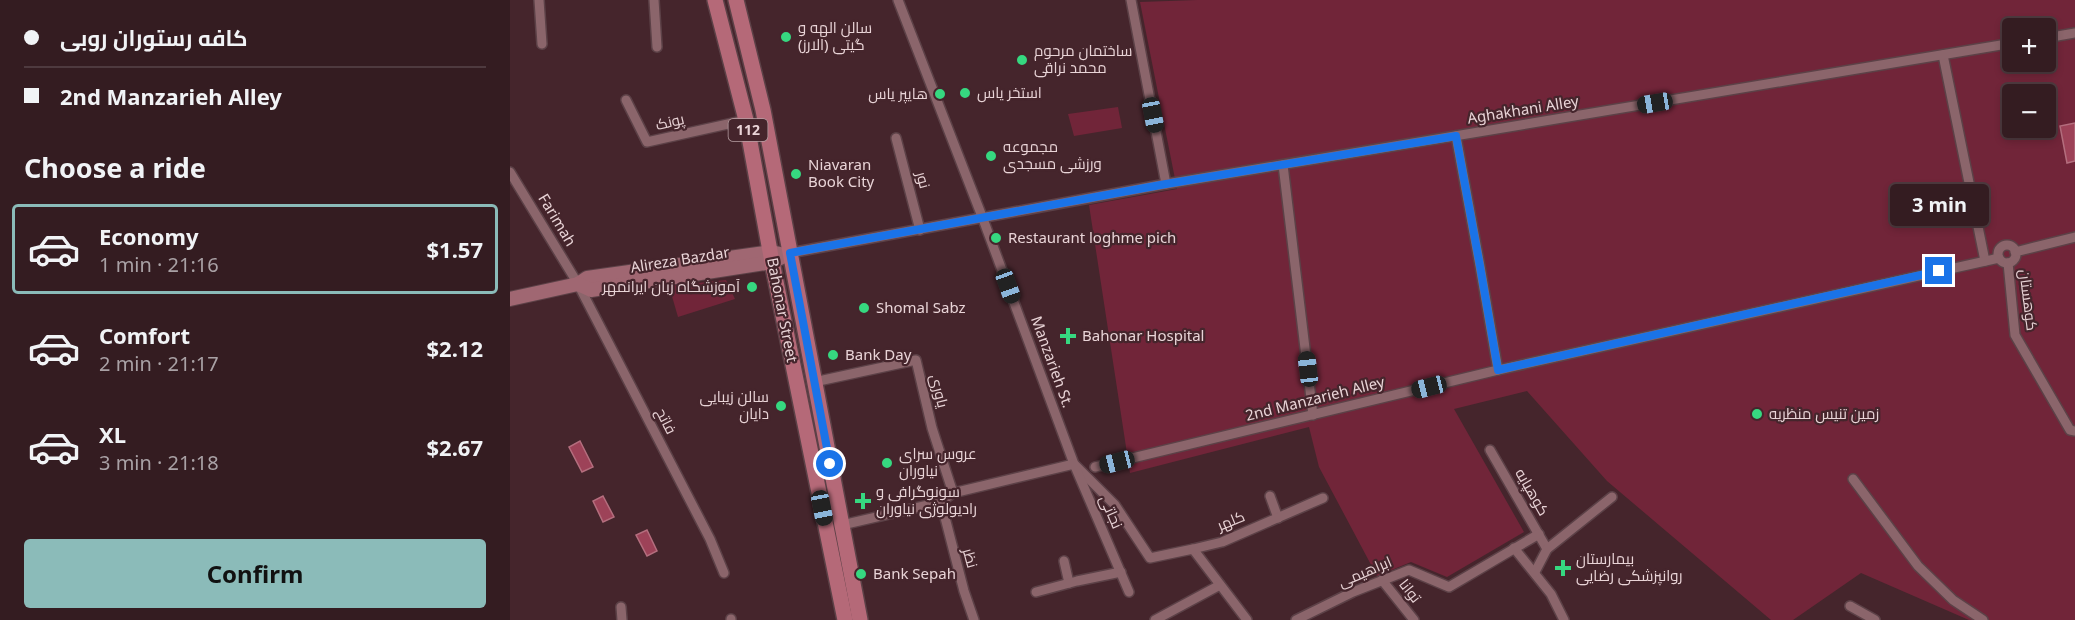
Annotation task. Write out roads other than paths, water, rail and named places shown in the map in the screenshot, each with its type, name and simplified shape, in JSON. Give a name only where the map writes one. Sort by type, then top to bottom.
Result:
[{"type":"main road","name":"Bahonar Street","points":[[715,0],[814,382],[860,620]]},
{"type":"main road","name":"Bahonar Street","points":[[736,0],[763,110],[780,256],[845,620]]},
{"type":"main road","name":"Alireza Bazdar","points":[[510,299],[578,284],[587,278],[780,256]]},
{"type":"street","points":[[539,0],[542,44]]},
{"type":"street","points":[[654,0],[657,47]]},
{"type":"street","name":"Manzarieh St.","points":[[898,0],[983,219],[1074,464],[1115,505],[1150,558],[1193,549]]},
{"type":"street","points":[[1131,0],[1166,184]]},
{"type":"street","points":[[2056,36],[2075,33]]},
{"type":"street","name":"Aghakhani Alley","points":[[780,256],[1166,184],[2002,45]]},
{"type":"street","points":[[1943,55],[1985,261]]},
{"type":"street","name":"پونک","points":[[626,100],[647,142],[746,120]]},
{"type":"street","points":[[1456,136],[1498,370]]},
{"type":"street","name":"نور","points":[[896,138],[920,230]]},
{"type":"street","points":[[1283,165],[1313,415]]},
{"type":"street","name":"Farimah","points":[[510,172],[578,284]]},
{"type":"street","points":[[2015,252],[2075,237]]},
{"type":"street","points":[[2003,246],[2012,247],[2015,252],[2012,262],[2008,263],[2001,261],[1998,250],[2003,246]]},
{"type":"street","name":"2nd Manzarieh Alley","points":[[1095,467],[1498,370],[1999,258]]},
{"type":"street","name":"کوهستان","points":[[2008,263],[2015,335],[2070,430],[2075,431]]},
{"type":"street","name":"فاتح","points":[[578,284],[710,538],[724,573]]},
{"type":"street","name":"یاوری","points":[[814,382],[916,360],[932,428],[953,493]]},
{"type":"street","name":"کوهپایه","points":[[1490,450],[1547,549]]},
{"type":"street","points":[[842,525],[941,502],[953,493],[1074,464]]},
{"type":"street","name":"نجاتی","points":[[1074,464],[1129,592]]},
{"type":"street","points":[[1853,479],[1918,566],[1953,600],[1983,620]]},
{"type":"street","points":[[1270,496],[1278,518]]},
{"type":"street","points":[[1535,572],[1547,549],[1612,497]]},
{"type":"street","name":"کلهر","points":[[1193,549],[1222,542],[1323,498]]},
{"type":"street","name":"نظر","points":[[941,502],[964,591],[974,620]]},
{"type":"street","name":"ابراهیمی","points":[[1296,620],[1409,570],[1449,587],[1539,534]]},
{"type":"street","points":[[1514,548],[1551,594],[1564,620]]},
{"type":"street","points":[[1193,549],[1247,620]]},
{"type":"street","points":[[1064,561],[1069,583]]},
{"type":"street","points":[[1036,592],[1121,572]]},
{"type":"street","name":"توانا","points":[[1382,580],[1414,620]]},
{"type":"street","points":[[1155,620],[1220,585]]},
{"type":"street","points":[[1850,606],[1875,620]]},
{"type":"street","points":[[621,607],[622,620]]},
{"type":"place","name":"سالن الهه و گیتی (الارز)","points":[[786,37]]},
{"type":"place","name":"ساختمان مرحوم محمد نراقی","points":[[1022,60]]},
{"type":"place","name":"استخر یاس","points":[[965,93]]},
{"type":"place","name":"هایپر یاس","points":[[940,94]]},
{"type":"place","name":"مجموعه ورزشی مسجدی","points":[[991,156]]},
{"type":"place","name":"Niavaran Book City","points":[[796,174]]},
{"type":"place","name":"Restaurant loghme pich","points":[[996,238]]},
{"type":"place","name":"آموزشگاه زبان ایرانمهر","points":[[752,287]]},
{"type":"place","name":"Shomal Sabz","points":[[864,308]]},
{"type":"place","name":"Bahonar Hospital","points":[[1068,336]]},
{"type":"place","name":"Bank Day","points":[[833,355]]},
{"type":"place","name":"سالن زیبایی دایان","points":[[781,406]]},
{"type":"place","name":"زمین تنیس منظریه","points":[[1757,414]]},
{"type":"place","name":"عروس سرای نیاوران","points":[[887,463]]},
{"type":"place","name":"سونوگرافی و رادیولوژی نیاوران","points":[[863,501]]},
{"type":"place","name":"بیمارستان روانپزشکی رضایی","points":[[1563,568]]},
{"type":"place","name":"Bank Sepah","points":[[861,574]]}]
